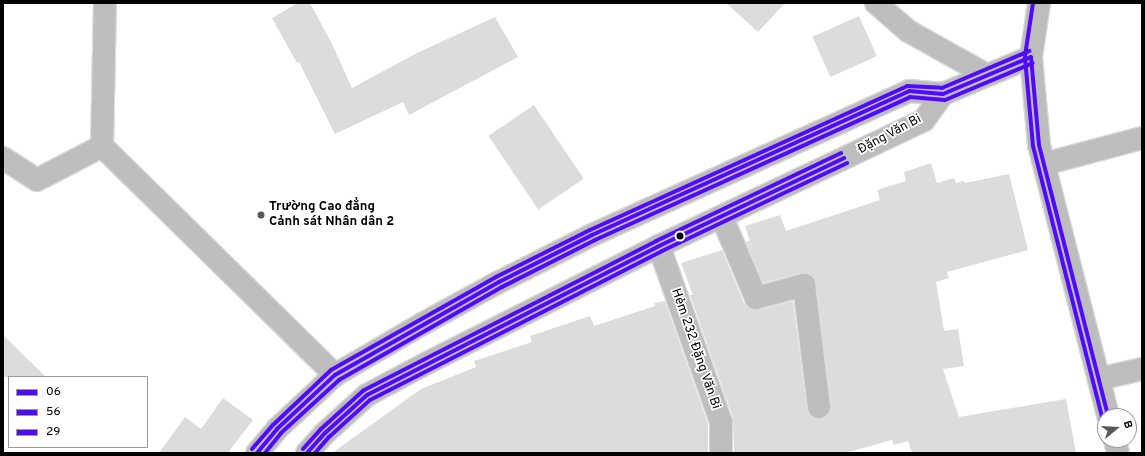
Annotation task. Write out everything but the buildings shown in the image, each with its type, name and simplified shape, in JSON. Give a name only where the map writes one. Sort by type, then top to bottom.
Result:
[{"type":"main road","points":[[1039,3],[1030,57],[1039,145],[1106,408]]},
{"type":"main road","points":[[257,453],[277,429],[335,375],[424,323],[492,286],[606,229],[909,91],[943,94],[1030,57]]},
{"type":"main road","name":"Đặng Văn Bi","points":[[307,453],[325,432],[367,396],[429,362],[659,246],[924,120],[943,94]]},
{"type":"lane","points":[[105,3],[102,146],[335,375]]},
{"type":"lane","points":[[876,3],[908,31],[987,75]]},
{"type":"lane","points":[[1044,164],[1142,138]]},
{"type":"lane","points":[[3,158],[37,180],[102,146]]},
{"type":"lane","points":[[722,217],[756,298],[804,285],[819,407]]},
{"type":"lane","name":"Hẻm 232 Đặng Văn Bi","points":[[659,246],[721,422],[721,453]]},
{"type":"lane","points":[[1099,379],[1142,369]]},
{"type":"transit line","name":"29","points":[[1025,56],[1033,3]]},
{"type":"transit line","name":"29","points":[[252,449],[273,425],[331,370],[496,277],[590,230],[907,86],[942,88],[1029,51]]},
{"type":"transit line","name":"06","points":[[1031,57],[1039,145],[1106,408]]},
{"type":"transit line","name":"06","points":[[257,453],[277,429],[335,375],[499,282],[592,235],[909,91],[943,94],[1031,57]]},
{"type":"transit line","name":"56","points":[[1025,58],[1033,146],[1100,408]]},
{"type":"transit line","name":"56","points":[[265,453],[281,433],[339,380],[502,287],[595,240],[910,97],[945,100],[1033,63]]},
{"type":"transit line","name":"29","points":[[303,449],[321,429],[364,390],[656,241],[841,153]]},
{"type":"transit line","name":"06","points":[[307,453],[325,433],[367,395],[659,246],[844,158]]},
{"type":"transit line","name":"56","points":[[315,453],[329,437],[370,400],[662,251],[847,163]]},
{"type":"place","name":"Trường Cao đẳng Cảnh sát Nhân dân 2","points":[[261,215]]}]
